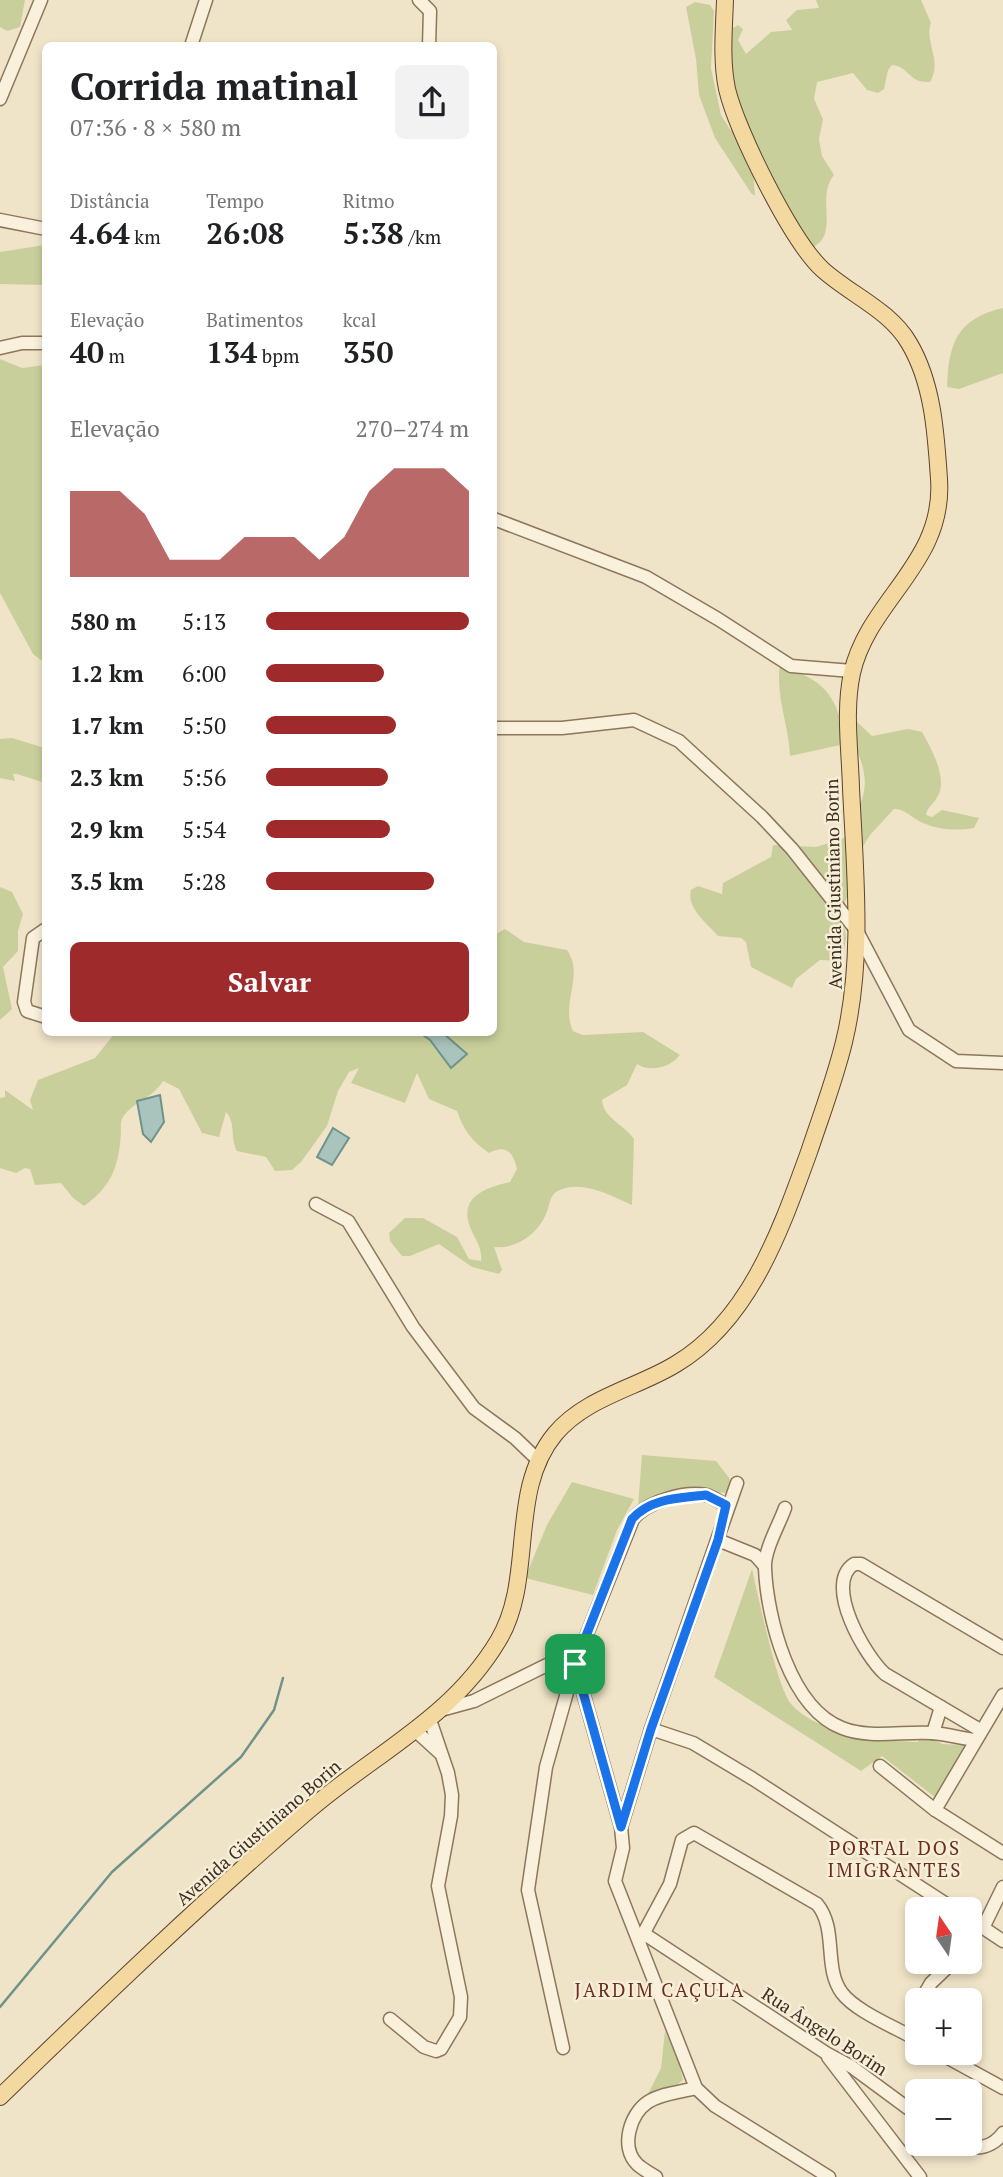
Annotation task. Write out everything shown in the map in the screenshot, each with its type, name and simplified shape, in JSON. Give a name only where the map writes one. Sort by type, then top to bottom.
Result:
[{"type":"main road","name":"Avenida Giustiniano Borin","points":[[0,2097],[171,1934],[304,1815],[350,1775],[429,1721],[459,1691],[500,1639],[521,1572],[521,1541],[540,1462],[555,1434],[592,1404],[677,1364],[713,1337],[745,1297],[785,1218],[843,1048],[855,991],[857,931],[849,724],[852,671],[874,623],[927,547],[935,525],[940,490],[934,419],[926,386],[909,343],[892,322],[819,267],[787,225],[735,113],[726,86],[723,38],[725,0]]},
{"type":"street","points":[[0,99],[5,76],[41,0]]},
{"type":"street","points":[[192,42],[206,0]]},
{"type":"street","points":[[419,0],[430,11],[429,42]]},
{"type":"street","points":[[0,220],[42,228]]},
{"type":"street","points":[[0,348],[22,343],[42,343]]},
{"type":"street","points":[[497,520],[646,577],[791,666],[852,671]]},
{"type":"street","points":[[497,728],[562,728],[635,720],[679,741],[762,817],[857,931],[909,1030],[956,1061],[1003,1063]]},
{"type":"street","points":[[42,932],[33,938],[24,1002],[27,1011],[42,1016]]},
{"type":"street","points":[[316,1205],[348,1221],[413,1327],[474,1408],[515,1437],[540,1462]]},
{"type":"street","points":[[621,1827],[651,1729],[718,1540],[726,1505],[737,1483]]},
{"type":"street","points":[[563,2048],[528,1890],[546,1767],[575,1664],[632,1519],[642,1508],[678,1498],[706,1495],[726,1505]]},
{"type":"street","points":[[764,1566],[785,1507]]},
{"type":"street","points":[[718,1540],[755,1555],[764,1566],[781,1649],[790,1676],[807,1702],[825,1719],[843,1729],[977,1735]]},
{"type":"street","points":[[977,1735],[941,1707],[885,1674],[862,1647],[853,1627],[843,1584],[849,1567],[861,1564],[1003,1648]]},
{"type":"street","points":[[390,2019],[430,2051],[441,2049],[460,2017],[461,2007],[438,1886],[451,1816],[452,1795],[443,1756],[429,1721],[555,1661],[568,1659],[575,1664],[621,1827],[623,1848],[615,1881],[641,1937],[696,2088],[715,2106],[829,2177]]},
{"type":"street","points":[[459,1691],[474,1701]]},
{"type":"street","points":[[935,1810],[1003,1695]]},
{"type":"street","points":[[933,1733],[941,1707]]},
{"type":"street","points":[[651,1729],[693,1743],[935,1897]]},
{"type":"street","points":[[880,1766],[935,1810],[1003,1853]]},
{"type":"street","points":[[641,1937],[670,1884],[682,1840],[694,1833],[817,1904],[824,1912],[828,1925],[836,1981],[842,1993],[851,2002],[905,2033]]},
{"type":"street","points":[[1003,1887],[983,1928],[1003,1941]]},
{"type":"street","name":"Rua Ângelo Borim","points":[[641,1937],[852,2067],[905,2106]]},
{"type":"street","points":[[927,1988],[940,1974]]},
{"type":"street","points":[[826,2053],[920,2177]]},
{"type":"street","points":[[961,2065],[1003,2088]]},
{"type":"street","points":[[656,2177],[636,2163],[629,2143],[629,2127],[636,2112],[649,2101],[696,2088]]},
{"type":"street","points":[[982,2146],[987,2147],[1003,2133]]},
{"type":"green space","points":[[0,0],[25,0],[20,27],[7,31],[0,27]]},
{"type":"green space","points":[[816,0],[921,0],[931,23],[929,30],[935,67],[930,82],[923,82],[892,65],[888,70],[884,89],[878,93],[867,90],[853,73],[817,82],[814,99],[823,119],[819,139],[822,156],[834,175],[827,194],[825,235],[811,248],[753,170],[755,196],[751,193],[715,138],[699,95],[696,59],[686,7],[695,2],[710,5],[714,11],[711,68],[721,115],[731,131],[733,119],[723,82],[733,28],[738,25],[743,29],[738,40],[746,54],[771,32],[792,30],[786,20],[797,10],[819,8]]},
{"type":"green space","points":[[42,245],[42,285],[0,284],[0,252]]},
{"type":"green space","points":[[1003,308],[1003,373],[959,389],[947,387],[950,358],[958,335],[975,318]]},
{"type":"green space","points":[[0,359],[22,368],[42,365],[42,661],[33,654],[0,593]]},
{"type":"green space","points":[[780,664],[813,680],[828,693],[843,727],[851,716],[872,736],[908,729],[922,732],[937,763],[941,781],[938,796],[926,815],[932,817],[942,810],[979,818],[974,828],[948,829],[929,825],[894,809],[870,835],[856,858],[854,879],[842,910],[846,938],[842,961],[820,960],[796,979],[792,988],[751,967],[746,942],[741,938],[718,936],[698,915],[690,897],[691,890],[698,886],[722,894],[723,883],[771,857],[773,845],[816,847],[844,838],[860,806],[865,787],[857,751],[845,744],[790,756],[779,687]]},
{"type":"green space","points":[[12,738],[42,747],[42,782],[17,774],[13,774],[15,781],[0,778],[0,739]]},
{"type":"green space","points":[[0,887],[12,892],[23,914],[18,931],[18,951],[3,967],[12,1009],[0,1020]]},
{"type":"green space","points":[[505,929],[524,942],[567,950],[574,969],[569,1010],[573,1031],[583,1035],[643,1032],[680,1055],[671,1063],[660,1067],[648,1068],[637,1064],[627,1085],[602,1100],[610,1117],[634,1139],[632,1205],[606,1193],[586,1188],[558,1191],[551,1198],[542,1222],[531,1234],[510,1246],[494,1247],[502,1270],[499,1274],[472,1267],[439,1244],[410,1256],[402,1256],[390,1241],[389,1233],[405,1218],[423,1218],[457,1237],[469,1259],[481,1261],[479,1247],[469,1224],[469,1206],[478,1194],[510,1182],[517,1169],[508,1151],[500,1149],[489,1153],[469,1135],[457,1111],[429,1099],[417,1073],[405,1103],[351,1083],[359,1068],[349,1072],[338,1091],[327,1126],[292,1170],[275,1171],[266,1157],[237,1151],[231,1121],[226,1112],[219,1137],[202,1133],[179,1089],[163,1081],[154,1092],[132,1107],[123,1117],[116,1165],[101,1191],[84,1206],[73,1198],[61,1183],[35,1185],[30,1169],[25,1168],[16,1173],[0,1168],[0,1098],[5,1097],[5,1090],[33,1110],[30,1100],[38,1080],[95,1058],[113,1036],[424,1036],[452,1068],[466,1053],[446,1036],[497,1036],[497,933]]},
{"type":"green space","points":[[642,1455],[716,1461],[730,1479],[727,1493],[700,1492],[638,1506]]},
{"type":"green space","points":[[572,1482],[634,1499],[617,1530],[593,1595],[525,1578],[547,1525]]},
{"type":"green space","points":[[752,1569],[780,1679],[791,1704],[803,1714],[833,1729],[868,1738],[918,1742],[922,1735],[943,1744],[965,1745],[936,1798],[882,1756],[861,1771],[714,1677]]},
{"type":"green space","points":[[665,2031],[678,2058],[683,2080],[672,2089],[647,2096],[661,2068]]},
{"type":"water","points":[[424,1036],[446,1036],[467,1054],[451,1068]]},
{"type":"water","points":[[160,1095],[164,1122],[151,1142],[143,1134],[137,1101]]},
{"type":"water","points":[[333,1128],[349,1138],[332,1165],[317,1157]]},
{"type":"waterway","points":[[0,2007],[112,1872],[241,1757],[274,1710],[283,1678]]},
{"type":"district","name":"PORTAL DOS IMIGRANTES","points":[[895,1858]]},
{"type":"district","name":"JARDIM CAÇULA","points":[[660,1989]]},
{"type":"route","points":[[706,1495],[726,1505],[718,1540],[651,1729],[621,1827],[575,1664],[632,1519],[642,1508],[678,1498],[706,1495]]}]
